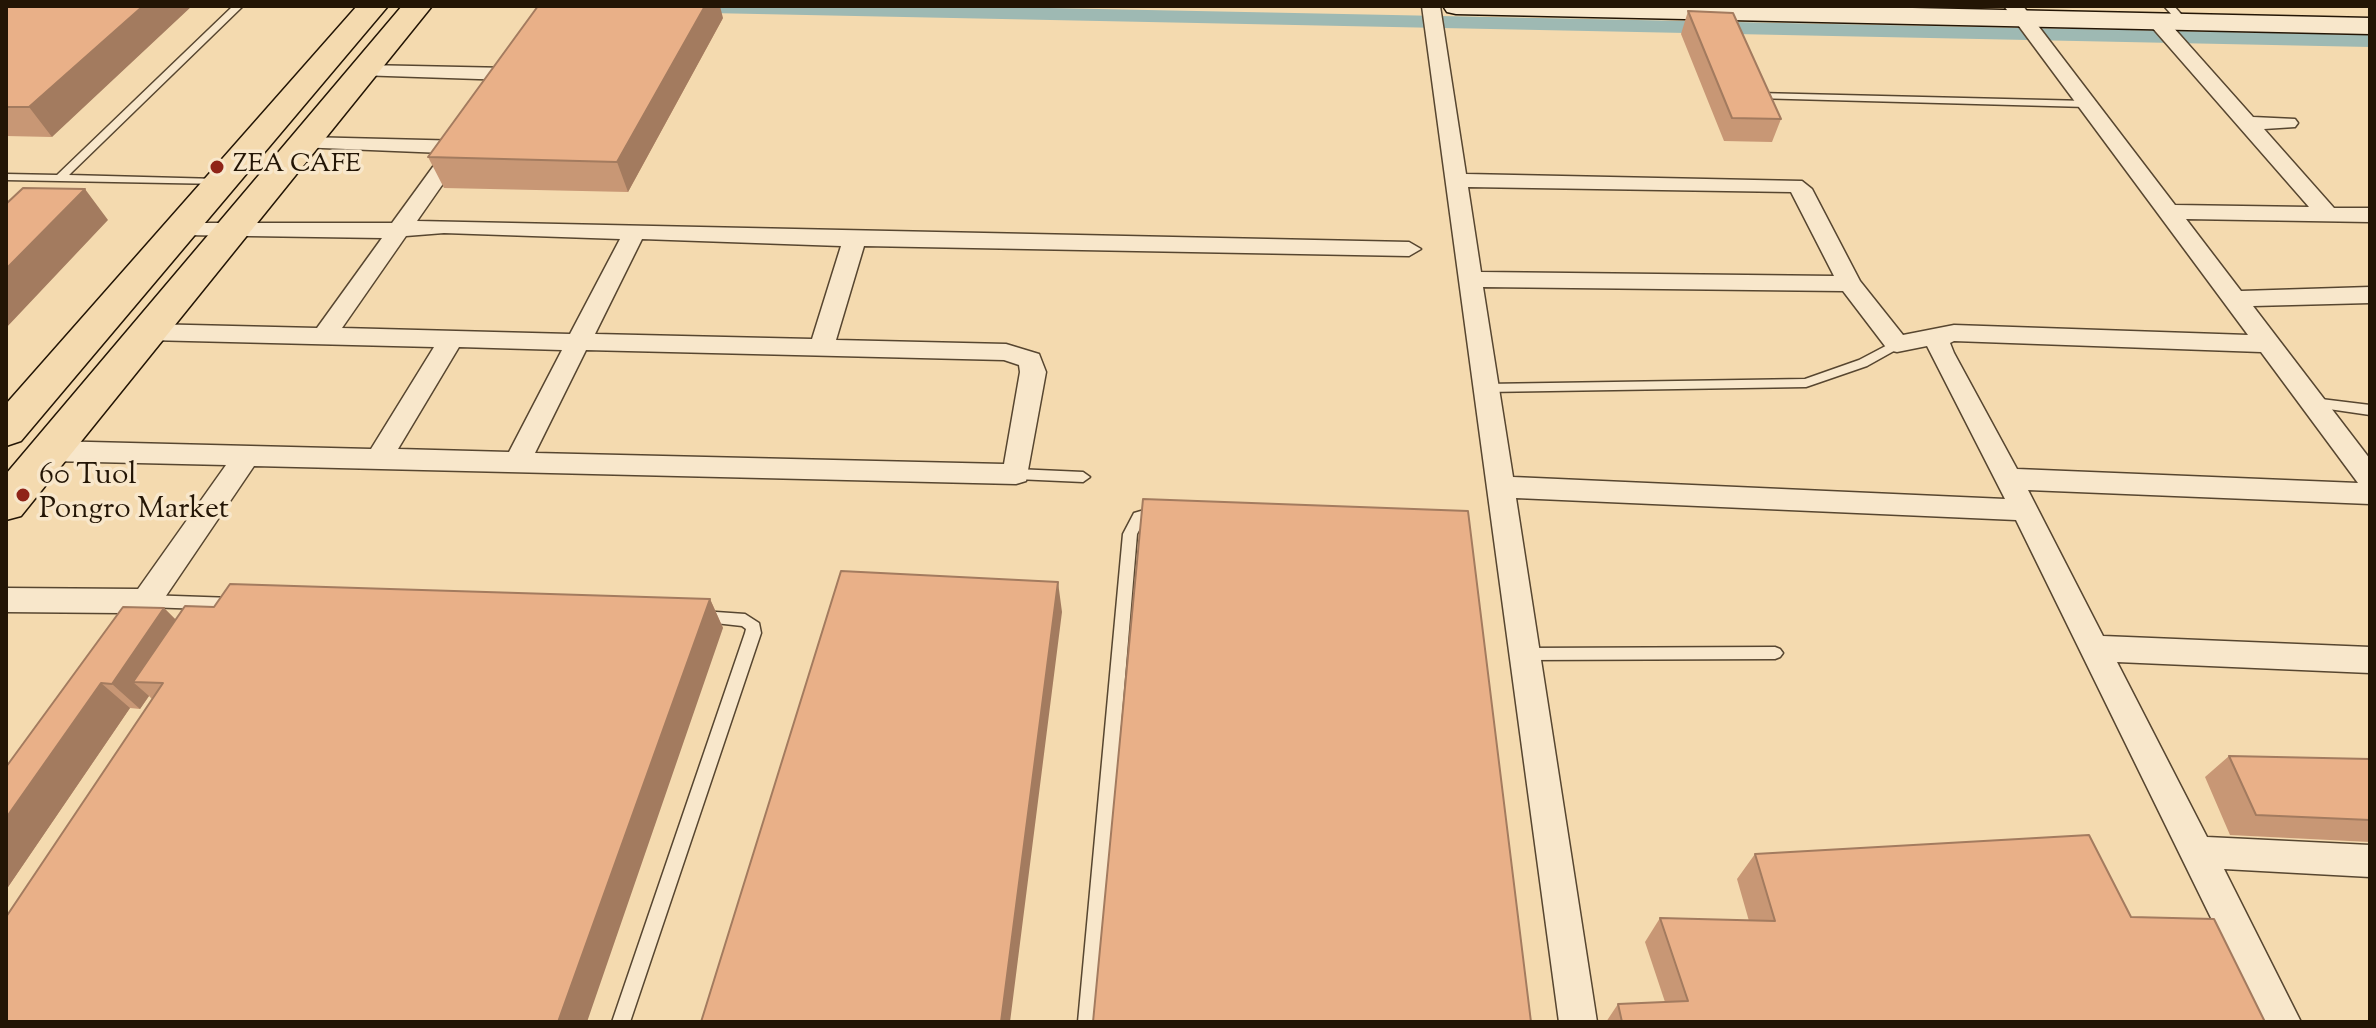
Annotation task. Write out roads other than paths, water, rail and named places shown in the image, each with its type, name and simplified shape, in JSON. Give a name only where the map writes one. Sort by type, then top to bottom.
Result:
[{"type":"main road","points":[[6,431],[373,7]]},
{"type":"main road","points":[[6,504],[416,7]]},
{"type":"street","points":[[1578,1022],[1456,180],[1438,12],[2370,26]]},
{"type":"street","points":[[2026,22],[2370,479]]},
{"type":"street","points":[[2171,25],[2246,123],[2327,214]]},
{"type":"street","points":[[364,71],[513,68],[492,98]]},
{"type":"street","points":[[324,336],[474,123]]},
{"type":"street","points":[[2246,123],[2288,123]]},
{"type":"street","points":[[305,143],[457,147]]},
{"type":"street","points":[[1456,180],[1794,186],[1801,189],[1850,284],[1897,344],[1954,333],[2269,344]]},
{"type":"street","points":[[2169,212],[2370,215]]},
{"type":"street","points":[[183,228],[364,232],[444,226],[855,239],[1409,249]]},
{"type":"street","points":[[517,462],[634,233]]},
{"type":"street","points":[[821,349],[855,239]]},
{"type":"street","points":[[1471,279],[1850,284]]},
{"type":"street","points":[[2234,299],[2370,295]]},
{"type":"street","points":[[50,451],[1016,474],[1033,372],[1030,360],[1006,352],[148,332]]},
{"type":"street","points":[[1941,336],[1938,343],[1942,353],[2025,510],[2282,1022]]},
{"type":"street","points":[[379,459],[451,340]]},
{"type":"street","points":[[101,666],[247,455]]},
{"type":"street","points":[[2009,479],[2370,494]]},
{"type":"street","points":[[1501,487],[2025,510]]},
{"type":"street","points":[[6,600],[146,601]]},
{"type":"street","points":[[2095,648],[2370,660]]},
{"type":"street","points":[[2197,852],[2370,861]]},
{"type":"lane","points":[[62,182],[238,6]]},
{"type":"lane","points":[[1758,96],[2087,104]]},
{"type":"lane","points":[[6,177],[62,182],[223,182]]},
{"type":"lane","points":[[1486,388],[1806,383],[1863,363],[1897,344]]},
{"type":"lane","points":[[2313,403],[2370,410]]},
{"type":"lane","points":[[1016,474],[1083,477]]},
{"type":"lane","points":[[1087,1022],[1130,534],[1133,523],[1140,515],[1153,511],[1182,512]]},
{"type":"lane","points":[[146,601],[218,610],[254,604]]},
{"type":"lane","points":[[621,1022],[754,627],[745,620],[683,617]]},
{"type":"lane","points":[[1525,654],[1775,653]]},
{"type":"waterway","points":[[660,6],[2370,41]]},
{"type":"place","name":"ZEA CAFE","points":[[217,167]]},
{"type":"place","name":"60 Tuol Pongro Market","points":[[23,495]]}]
